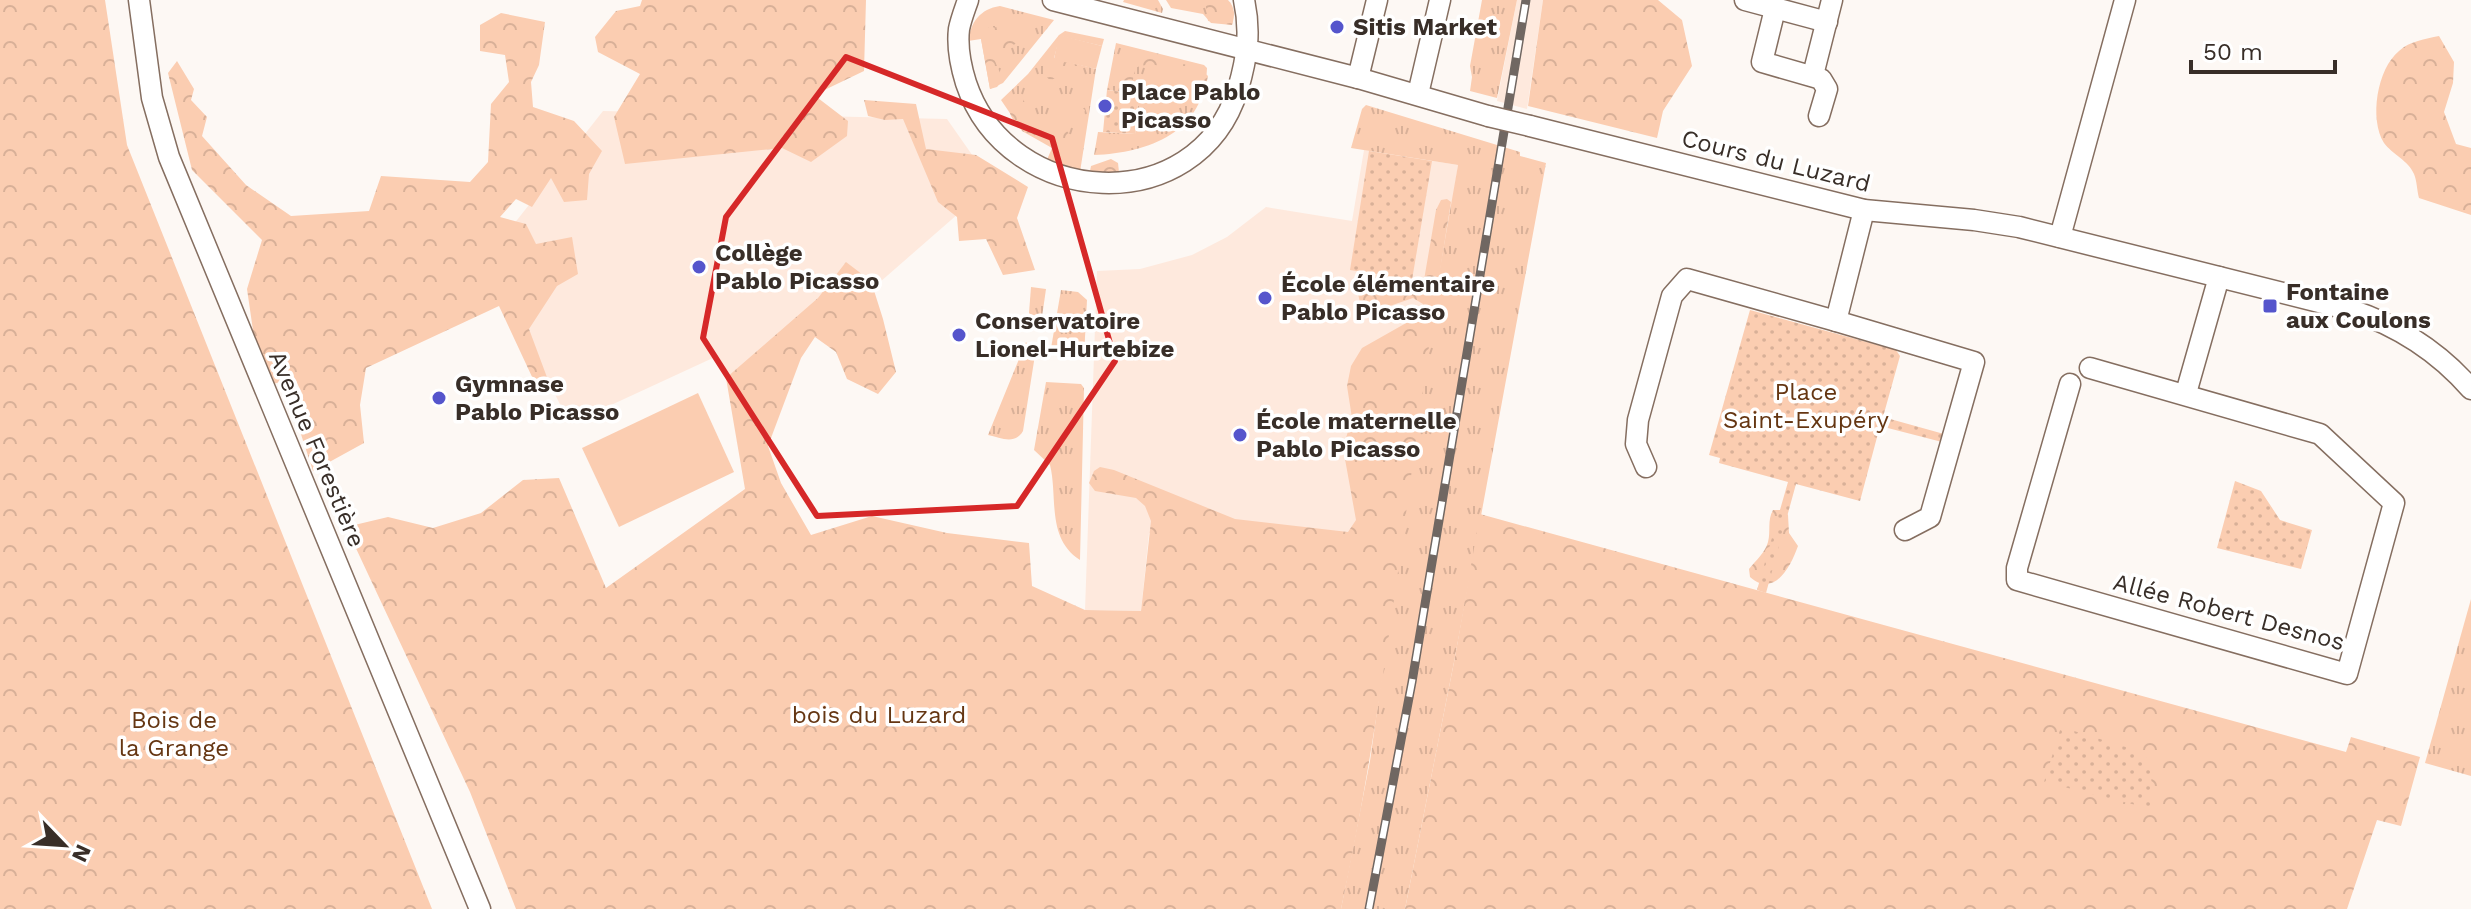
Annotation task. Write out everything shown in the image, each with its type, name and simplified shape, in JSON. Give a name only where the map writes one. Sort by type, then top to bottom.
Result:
[{"type":"street","name":"Avenue Forestière","points":[[139,0],[152,98],[169,157],[480,909]]},
{"type":"street","points":[[968,0],[959,29],[960,52],[963,74],[976,107],[1007,147],[1027,162],[1049,173],[1084,183],[1132,181],[1155,175],[1196,151],[1212,135],[1232,106],[1247,50],[1250,34],[1244,0]]},
{"type":"street","points":[[1358,78],[1377,0]]},
{"type":"street","points":[[1418,94],[1440,0]]},
{"type":"street","points":[[1745,0],[1827,22]]},
{"type":"street","points":[[1813,75],[1832,0]]},
{"type":"street","points":[[2060,237],[2125,0]]},
{"type":"street","name":"Cours du Luzard","points":[[1061,1],[1418,94],[1488,116],[1864,210],[1996,222],[2351,310],[2385,323],[2434,353],[2470,387]]},
{"type":"street","points":[[1775,9],[1762,62],[1821,79],[1827,89],[1819,116]]},
{"type":"street","points":[[1836,321],[1864,210]]},
{"type":"street","points":[[2186,393],[2219,277]]},
{"type":"street","points":[[1646,467],[1636,444],[1638,420],[1672,296],[1687,279],[1974,362],[1930,517],[1905,530]]},
{"type":"street","name":"Allée Robert Desnos","points":[[2070,384],[2017,568],[2017,580],[2347,674],[2394,503],[2320,434],[2186,393],[2090,368]]},
{"type":"highlighted area","points":[[846,57],[1052,138],[1115,361],[1017,506],[817,516],[703,338],[726,217]]},
{"type":"shaded area","points":[[1517,0],[1543,0],[1527,109],[1497,101]]},
{"type":"shaded area","name":"Collège Pablo Picasso","points":[[603,111],[947,119],[975,159],[998,179],[872,289],[733,378],[715,357],[570,424],[529,343],[495,248]]},
{"type":"shaded area","points":[[1364,150],[1458,165],[1395,584],[1149,533],[1141,611],[1085,610],[1097,271],[1140,269],[1192,255],[1227,237],[1266,207],[1352,221]]},
{"type":"green space","name":"Bois de la Grange","points":[[0,0],[105,0],[127,145],[432,909],[0,909]]},
{"type":"green space","points":[[642,0],[866,0],[864,71],[814,95],[848,121],[847,136],[811,162],[782,148],[625,164],[614,117],[640,74],[598,52],[595,37],[616,11],[640,6]]},
{"type":"green space","points":[[1158,0],[1162,13],[1123,2]]},
{"type":"green space","points":[[1166,0],[1228,0],[1234,12],[1232,25],[1211,23],[1203,14],[1171,8]]},
{"type":"green space","points":[[1205,0],[1230,2],[1234,13],[1232,25],[1208,21]]},
{"type":"green space","points":[[1482,0],[1517,0],[1497,98],[1470,91],[1470,66]]},
{"type":"green space","points":[[1543,0],[1658,0],[1682,20],[1692,66],[1663,111],[1657,138],[1528,106]]},
{"type":"green space","points":[[1000,6],[1054,20],[1003,83],[990,89],[981,39],[968,41],[971,28],[978,18],[987,10]]},
{"type":"green space","points":[[501,13],[545,22],[539,65],[531,82],[533,107],[574,121],[602,151],[589,174],[587,200],[564,202],[551,178],[532,207],[516,199],[500,217],[526,224],[536,244],[572,237],[578,274],[557,286],[529,329],[551,388],[540,394],[499,306],[366,368],[360,405],[364,443],[313,471],[296,419],[303,395],[294,377],[268,386],[256,351],[247,289],[262,240],[192,170],[168,73],[177,61],[194,89],[191,100],[207,117],[202,136],[246,185],[291,216],[369,211],[381,176],[470,182],[488,162],[491,104],[509,82],[505,55],[480,51],[480,25]]},
{"type":"green space","points":[[1008,26],[1021,30],[1019,42],[996,54],[995,61],[1003,80],[990,89],[981,39],[987,28]]},
{"type":"green space","points":[[1065,31],[1104,39],[1102,46],[1060,36],[1054,58],[1096,69],[1080,172],[1046,162],[1052,148],[1022,131],[1001,100],[1028,74],[1059,35]]},
{"type":"green space","points":[[1059,35],[1102,46],[1096,69],[1054,59]]},
{"type":"green space","points":[[2439,36],[2454,62],[2453,83],[2444,112],[2456,144],[2471,148],[2471,215],[2419,198],[2412,169],[2391,151],[2379,133],[2378,95],[2391,59],[2408,45]]},
{"type":"green space","points":[[1116,43],[1204,65],[1207,68],[1204,90],[1185,123],[1170,135],[1135,150],[1094,155],[1098,132],[1135,134],[1139,94],[1107,90]]},
{"type":"green space","points":[[1133,51],[1199,68],[1208,76],[1205,90],[1198,93],[1175,71],[1151,65],[1135,68],[1132,85],[1128,88],[1117,86],[1116,77]]},
{"type":"green space","points":[[1050,62],[1079,65],[1083,72],[1076,79],[1063,76],[1050,80],[1044,75],[1043,68]]},
{"type":"green space","points":[[1107,90],[1139,94],[1135,134],[1103,132]]},
{"type":"green space","points":[[1021,96],[1042,132],[1033,136],[1015,122],[1009,101]]},
{"type":"green space","points":[[864,100],[916,104],[926,149],[976,155],[1028,187],[1017,218],[1035,270],[1003,275],[986,239],[959,241],[957,217],[938,202],[903,119],[885,120],[868,116]]},
{"type":"green space","points":[[1077,104],[1085,110],[1084,114],[1073,116],[1067,131],[1077,145],[1071,154],[1064,147],[1063,136],[1057,131],[1063,114]]},
{"type":"green space","points":[[1366,105],[1520,152],[1520,156],[1546,163],[1405,909],[1341,909],[1370,761],[1435,297],[1458,165],[1351,148],[1362,109]]},
{"type":"green space","points":[[1369,151],[1432,161],[1412,280],[1350,270]]},
{"type":"green space","points":[[1111,159],[1118,163],[1116,177],[1090,171],[1091,166]]},
{"type":"green space","name":"bois du Luzard","points":[[1441,200],[1451,202],[1374,733],[1341,909],[516,909],[470,792],[346,527],[388,517],[433,528],[481,513],[523,480],[559,478],[606,588],[745,489],[726,378],[818,298],[846,262],[871,281],[896,372],[878,394],[847,379],[836,352],[815,337],[801,358],[768,446],[781,483],[811,535],[872,516],[947,533],[1029,543],[1032,586],[1085,610],[1141,611],[1151,521],[1145,506],[1136,498],[1095,491],[1089,483],[1094,471],[1100,467],[1114,470],[1235,519],[1348,532],[1356,520],[1343,448],[1352,418],[1347,386],[1351,366],[1362,348],[1415,318],[1423,304],[1413,298],[1381,309],[1361,306],[1357,290],[1369,273],[1421,287],[1436,210]]},
{"type":"green space","points":[[1031,287],[1046,289],[1042,317],[1034,322],[1029,313]]},
{"type":"green space","points":[[1061,290],[1078,292],[1087,300],[1084,356],[1050,354]]},
{"type":"green space","name":"Place Saint-Exupéry","points":[[1750,310],[1896,350],[1900,356],[1883,417],[1944,434],[1942,442],[1880,426],[1860,501],[1796,484],[1766,593],[1757,590],[1788,482],[1719,463],[1720,458],[1709,455]]},
{"type":"green space","points":[[1026,342],[1035,355],[1023,431],[1012,439],[988,435]]},
{"type":"green space","points":[[1046,382],[1081,384],[1084,388],[1080,560],[1069,551],[1058,529],[1050,465],[1034,450]]},
{"type":"green space","points":[[698,393],[734,472],[619,527],[582,448]]},
{"type":"green space","points":[[2235,481],[2261,491],[2280,520],[2312,530],[2301,569],[2217,548]]},
{"type":"green space","points":[[1773,510],[1784,510],[1788,515],[1789,533],[1798,546],[1780,578],[1766,584],[1759,583],[1750,577],[1749,569],[1767,546]]},
{"type":"green space","points":[[1480,514],[2346,752],[2351,737],[2420,757],[2401,826],[2377,820],[2347,909],[1405,909]]},
{"type":"green space","points":[[2471,599],[2471,776],[2425,763]]},
{"type":"green space","points":[[2061,727],[2142,752],[2151,764],[2152,809],[2044,782]]},
{"type":"railway","points":[[1369,909],[1412,682],[1526,0]]},
{"type":"place","name":"Sitis Market","points":[[1337,27]]},
{"type":"place","name":"Place Pablo Picasso","points":[[1105,106]]},
{"type":"place","name":"Collège Pablo Picasso","points":[[699,267]]},
{"type":"place","name":"École élémentaire Pablo Picasso","points":[[1265,298]]},
{"type":"place","name":"Fontaine aux Coulons","points":[[2270,306]]},
{"type":"place","name":"Conservatoire Lionel-Hurtebize","points":[[959,335]]},
{"type":"place","name":"Gymnase Pablo Picasso","points":[[439,398]]},
{"type":"place","name":"École maternelle Pablo Picasso","points":[[1240,435]]}]
